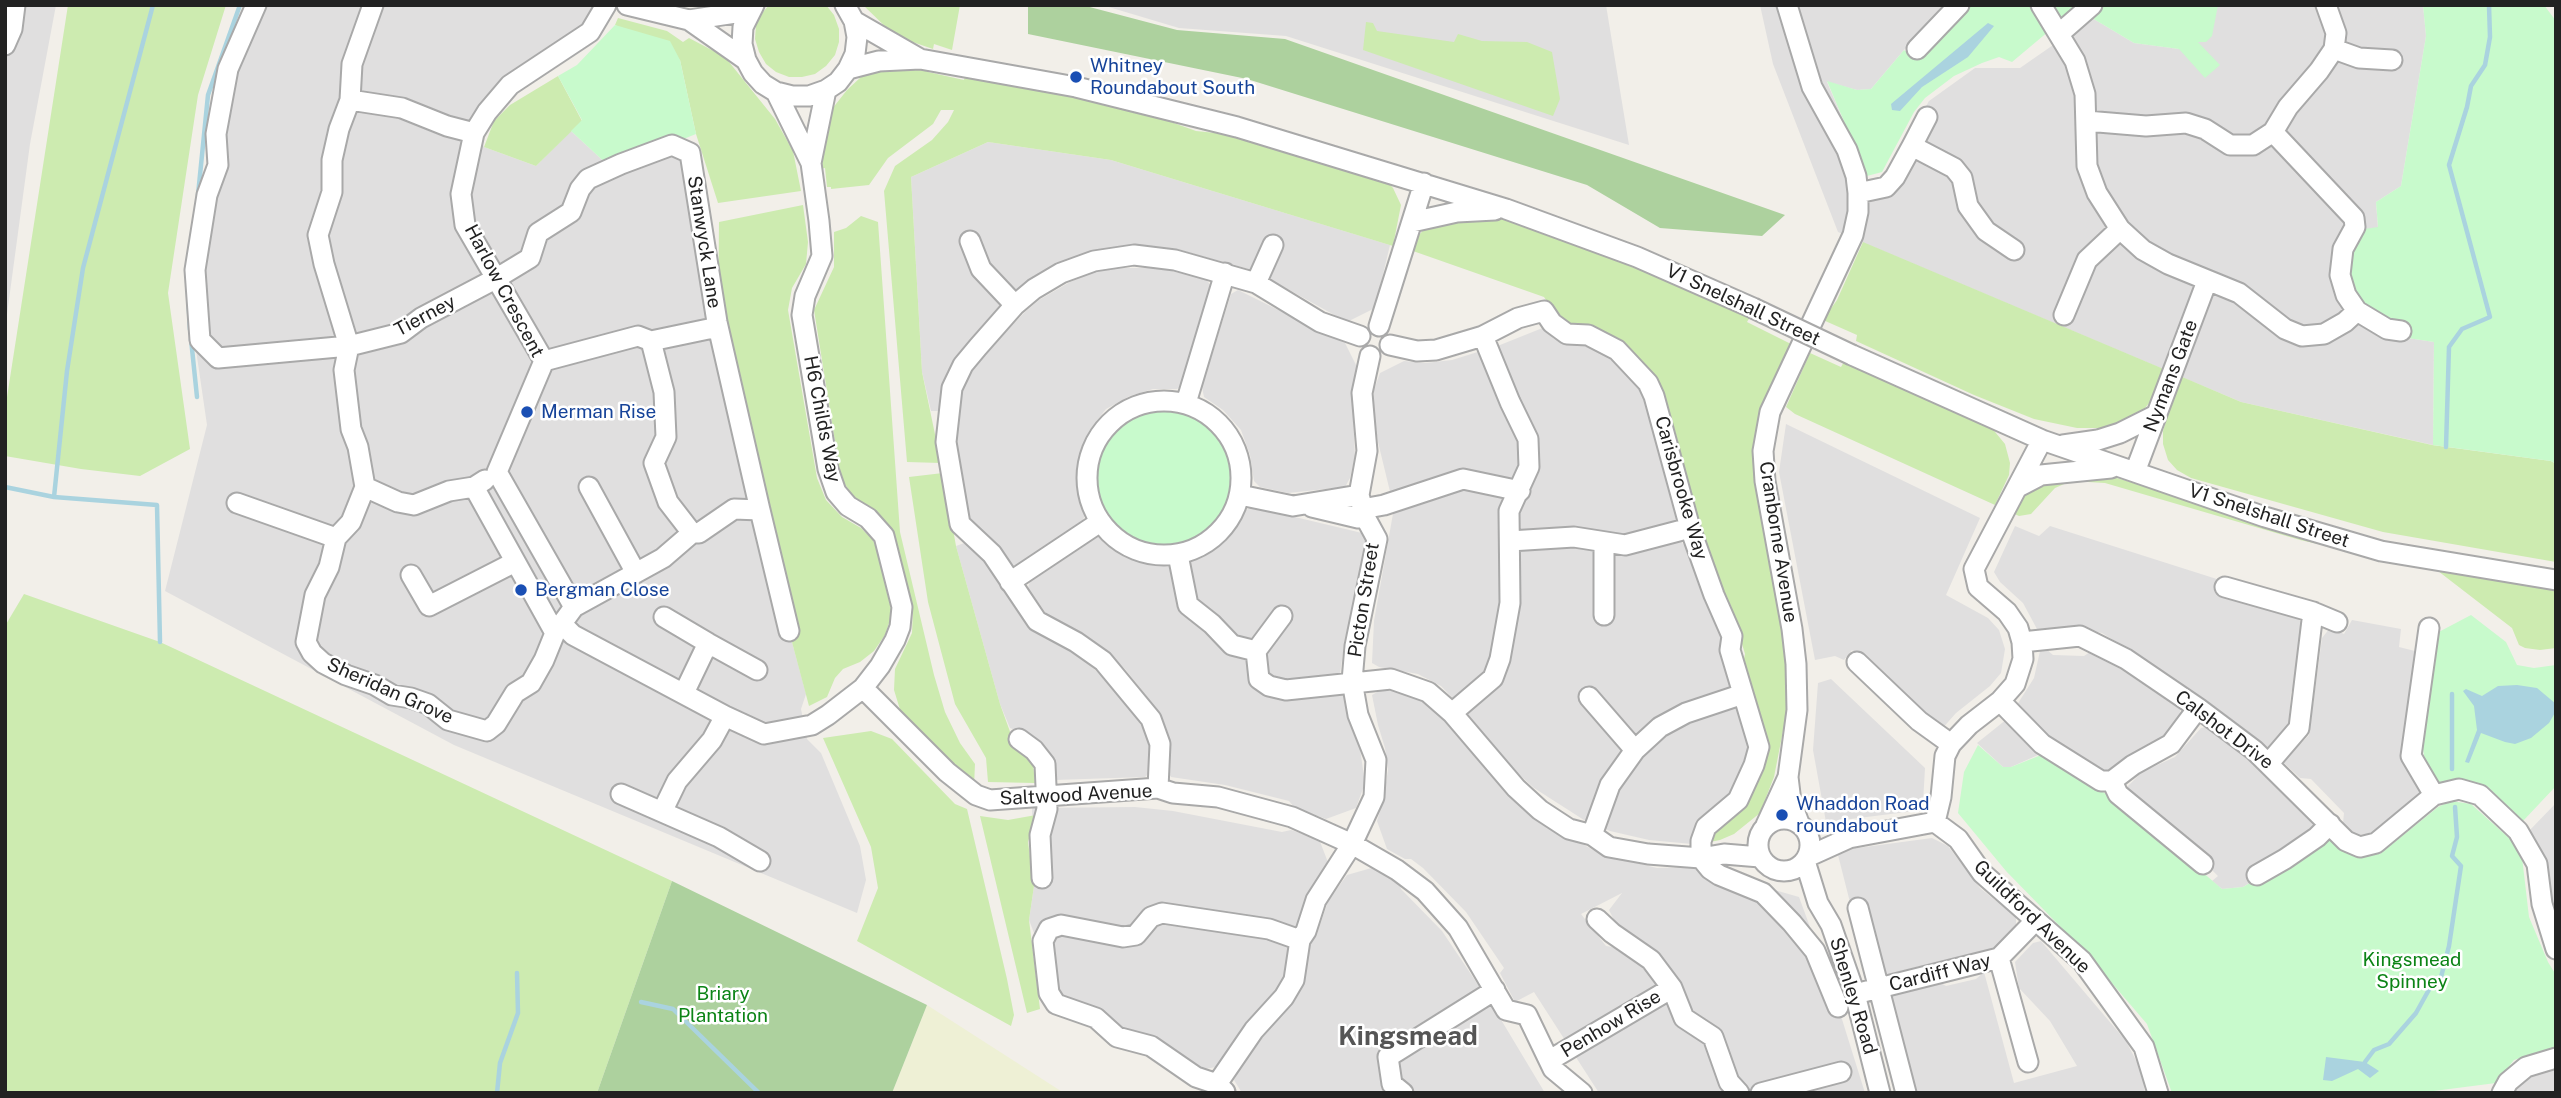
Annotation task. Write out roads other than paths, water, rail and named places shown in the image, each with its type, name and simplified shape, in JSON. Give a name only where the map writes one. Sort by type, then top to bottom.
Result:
[{"type":"street","points":[[5,45],[12,29],[15,5]]},
{"type":"street","name":"Tierney","points":[[256,5],[228,69],[216,134],[218,165],[207,195],[195,270],[200,340],[219,358],[349,346],[401,332],[421,318],[497,278]]},
{"type":"street","points":[[373,5],[352,64],[351,100],[339,129],[332,160],[332,191],[318,235],[349,346],[344,370],[351,429],[358,447],[365,486],[398,502],[414,505],[449,491],[474,487],[497,472],[574,607]]},
{"type":"street","name":"Harlow Crescent","points":[[497,472],[544,361],[465,225],[461,194],[474,133],[486,112],[510,85],[590,32],[606,5]]},
{"type":"street","points":[[627,5],[689,20],[752,8]]},
{"type":"street","name":"Cranborne Avenue","points":[[1787,5],[1812,87],[1847,150],[1856,176],[1858,193],[1853,235],[1770,412],[1763,451],[1765,481],[1796,664],[1797,710],[1788,777],[1791,802],[1803,828]]},
{"type":"street","points":[[1917,49],[1959,5]]},
{"type":"street","points":[[2041,5],[2075,61],[2085,94],[2087,166],[2097,193],[2120,229],[2143,250],[2168,264],[2239,293],[2285,329],[2302,336],[2324,334],[2345,322],[2357,311]]},
{"type":"street","points":[[2060,33],[2092,5]]},
{"type":"street","points":[[2086,121],[2146,127],[2186,123],[2205,129],[2230,145],[2253,145],[2273,132],[2288,107],[2334,49],[2336,33],[2326,5]]},
{"type":"street","points":[[746,60],[742,44],[743,27],[752,8]]},
{"type":"street","points":[[776,92],[809,96],[838,82],[855,54],[857,37],[850,13]]},
{"type":"street","name":"V1 Snelshall Street","points":[[850,13],[920,58]]},
{"type":"street","name":"H6 Childs Way","points":[[689,20],[746,60],[758,79],[776,92],[811,168],[822,256],[805,296],[802,315],[828,469],[836,492],[848,506],[868,518],[884,536],[902,607],[900,627],[895,640],[863,688]]},
{"type":"street","points":[[2334,49],[2359,58],[2392,60]]},
{"type":"street","name":"V1 Snelshall Street","points":[[848,69],[880,61],[920,58],[1076,87],[1237,127],[1424,183],[1506,209],[1637,257],[2050,443],[2265,517],[2381,551],[2554,580]]},
{"type":"street","name":"H6 Childs Way","points":[[811,168],[826,90]]},
{"type":"street","points":[[351,100],[402,107],[447,126],[474,133]]},
{"type":"street","points":[[1858,193],[1886,187],[1895,177],[1927,117]]},
{"type":"street","points":[[2273,132],[2354,218],[2355,227],[2343,249],[2340,275],[2346,295],[2357,311],[2388,329],[2401,331]]},
{"type":"street","name":"Stanwyck Lane","points":[[497,278],[530,258],[538,233],[570,212],[580,189],[589,179],[621,163],[671,145],[690,153],[718,327],[789,631]]},
{"type":"street","points":[[1912,146],[1954,167],[1962,178],[1968,206],[1986,231],[2014,250]]},
{"type":"street","points":[[1379,326],[1424,183]]},
{"type":"street","points":[[1412,222],[1457,212],[1506,209]]},
{"type":"street","points":[[2064,315],[2087,260],[2120,229]]},
{"type":"street","points":[[970,237],[981,269],[1016,306]]},
{"type":"street","points":[[1256,283],[1273,246]]},
{"type":"street","points":[[1158,788],[1160,744],[1151,719],[1103,661],[1076,642],[1037,621],[992,554],[960,524],[946,442],[952,388],[963,365],[1034,289],[1061,273],[1094,261],[1134,255],[1175,260],[1256,283],[1320,322],[1360,336]]},
{"type":"street","points":[[1186,404],[1225,273]]},
{"type":"street","name":"Nymans Gate","points":[[2129,470],[2156,415],[2207,281]]},
{"type":"street","name":"Carisbrooke Way","points":[[1390,345],[1417,351],[1436,350],[1483,336],[1518,318],[1544,312],[1552,323],[1567,334],[1588,335],[1617,350],[1648,383],[1654,396],[1690,528],[1732,636],[1730,649],[1759,747],[1738,800],[1706,827],[1700,841],[1701,859]]},
{"type":"street","points":[[1379,326],[1387,331],[1390,345],[1385,354],[1370,356],[1362,350],[1360,336],[1366,329],[1379,326]]},
{"type":"street","points":[[544,361],[638,336],[651,341],[718,327]]},
{"type":"street","points":[[1452,713],[1493,678],[1500,659],[1510,603],[1509,511],[1529,467],[1528,439],[1483,336]]},
{"type":"street","points":[[651,341],[664,392],[666,437],[654,463],[668,502],[692,533]]},
{"type":"street","name":"Picton Street","points":[[1221,1089],[1254,1030],[1284,997],[1294,980],[1300,940],[1306,932],[1316,900],[1352,844],[1374,797],[1376,760],[1359,715],[1352,681],[1354,646],[1377,539],[1362,507],[1367,451],[1362,393],[1370,356]]},
{"type":"street","points":[[1161,400],[1186,404],[1207,413],[1224,429],[1236,449],[1242,472],[1240,495],[1232,516],[1218,534],[1199,547],[1178,555],[1156,555],[1134,550],[1115,539],[1100,523],[1090,503],[1086,482],[1088,460],[1098,437],[1115,418],[1137,405],[1161,400]]},
{"type":"street","points":[[1763,829],[1757,840],[1760,857],[1768,866],[1785,872],[1849,838],[1935,822],[1941,797],[1945,756],[1951,744],[1969,725],[2000,701],[2015,684],[2023,659],[2018,628],[2007,612],[1978,587],[1974,569],[2018,487],[2050,443],[2098,440],[2120,433],[2156,415]]},
{"type":"street","points":[[2018,487],[2040,475],[2129,470]]},
{"type":"street","points":[[1240,495],[1293,506],[1308,504],[1362,507],[1384,505],[1463,479],[1520,491]]},
{"type":"street","name":"Sheridan Grove","points":[[365,486],[351,522],[336,538],[329,567],[315,595],[306,642],[312,653],[323,663],[393,695],[428,704],[449,720],[487,731],[496,724],[515,693],[531,682],[559,629]]},
{"type":"street","points":[[474,487],[515,562],[559,629],[725,716],[756,731],[772,734],[812,725],[863,688]]},
{"type":"street","points":[[589,487],[636,572]]},
{"type":"street","points":[[237,503],[336,538]]},
{"type":"street","points":[[559,629],[574,607],[663,558],[692,533],[699,533],[734,509],[760,510]]},
{"type":"street","points":[[1010,582],[1100,523]]},
{"type":"street","points":[[1510,541],[1574,537],[1625,545],[1690,528]]},
{"type":"street","points":[[1604,542],[1604,615]]},
{"type":"street","points":[[1178,555],[1188,605],[1232,645],[1256,651]]},
{"type":"street","points":[[411,575],[432,613],[515,562]]},
{"type":"street","points":[[2225,587],[2313,612],[2337,622]]},
{"type":"street","points":[[2269,763],[2299,728],[2313,612]]},
{"type":"street","points":[[1282,616],[1256,651],[1259,680],[1269,686],[1286,690],[1391,679],[1428,692],[1452,713],[1494,765],[1540,810],[1569,829],[1592,835],[1609,847],[1648,854],[1701,859],[1724,854],[1760,857]]},
{"type":"street","points":[[664,617],[757,670]]},
{"type":"street","points":[[2429,628],[2411,756],[2434,795],[2459,789],[2480,795],[2518,831],[2537,864],[2542,904],[2556,949]]},
{"type":"street","name":"Calshot Drive","points":[[2022,642],[2080,636],[2126,659],[2198,708],[2269,763],[2346,841],[2360,847],[2376,843],[2434,795]]},
{"type":"street","points":[[684,693],[708,643]]},
{"type":"street","points":[[1857,662],[1919,721],[1951,744]]},
{"type":"street","name":"Saltwood Avenue","points":[[863,688],[947,772],[976,795],[990,800],[1158,788],[1173,793],[1218,797],[1292,817],[1352,844],[1397,870],[1424,891],[1458,928],[1506,1010],[1527,1015],[1553,1069],[1575,1090]]},
{"type":"street","points":[[1592,835],[1610,785],[1635,750],[1660,727],[1686,713],[1742,694]]},
{"type":"street","points":[[1589,697],[1635,750]]},
{"type":"street","points":[[2000,701],[2042,744],[2101,781],[2112,781],[2133,765],[2171,744],[2198,708]]},
{"type":"street","points":[[662,813],[677,781],[712,740],[725,716]]},
{"type":"street","points":[[1019,739],[1034,750],[1045,764],[1047,809],[1040,835],[1042,878]]},
{"type":"street","name":"Cranborne Avenue","points":[[1763,829],[1788,777]]},
{"type":"street","points":[[2112,781],[2118,794],[2203,864]]},
{"type":"street","points":[[621,793],[719,836],[760,861]]},
{"type":"street","points":[[1724,854],[1779,819],[1793,820],[1803,828],[1849,838]]},
{"type":"street","name":"Guildford Avenue","points":[[1935,822],[1958,839],[1982,873],[2082,961],[2144,1047],[2158,1093]]},
{"type":"street","points":[[2257,875],[2286,859],[2330,824]]},
{"type":"street","points":[[1803,828],[1810,845],[1806,859]]},
{"type":"street","points":[[1701,859],[1719,874],[1763,893],[1792,923],[1815,951],[1839,1007]]},
{"type":"street","name":"Shenley Road","points":[[1806,859],[1818,902],[1831,925],[1855,994],[1880,1093]]},
{"type":"street","name":"Shenley Road","points":[[1785,872],[1818,902]]},
{"type":"street","name":"Cardiff Way","points":[[1858,908],[1906,1093]]},
{"type":"street","points":[[1221,1089],[1196,1077],[1151,1046],[1117,1037],[1096,1018],[1056,1004],[1049,993],[1043,941],[1049,929],[1061,925],[1123,937],[1136,935],[1151,917],[1162,913],[1269,929],[1300,940]]},
{"type":"street","points":[[1597,919],[1651,960],[1672,988],[1684,1018],[1713,1037],[1729,1082],[1740,1093]]},
{"type":"street","name":"Cardiff Way","points":[[1855,994],[1999,958],[2035,921]]},
{"type":"street","name":"Cardiff Way","points":[[1999,958],[2028,1062]]},
{"type":"street","name":"Penhow Rise","points":[[1550,1060],[1672,988]]},
{"type":"street","points":[[1402,1093],[1392,1084],[1388,1057],[1495,990]]},
{"type":"street","points":[[2502,1093],[2508,1082],[2526,1067],[2556,1058]]},
{"type":"street","points":[[1761,1093],[1841,1072]]},
{"type":"water","points":[[1988,23],[1994,26],[1968,57],[1922,87],[1900,111],[1892,110],[1891,104]]},
{"type":"water","points":[[2498,686],[2537,688],[2556,704],[2556,711],[2549,723],[2531,738],[2515,744],[2481,733],[2469,763],[2465,762],[2477,730],[2474,706],[2463,691],[2466,689],[2482,696]]},
{"type":"water","points":[[2326,1057],[2365,1062],[2379,1071],[2370,1078],[2358,1069],[2332,1081],[2323,1080]]},
{"type":"waterway","points":[[54,497],[67,371],[83,268],[153,5]]},
{"type":"waterway","points":[[198,195],[208,95],[240,5]]},
{"type":"waterway","points":[[2446,447],[2449,347],[2462,329],[2490,317],[2449,165],[2471,86],[2485,65],[2490,37],[2489,5]]},
{"type":"waterway","points":[[188,290],[190,330]]},
{"type":"waterway","points":[[191,339],[197,397]]},
{"type":"waterway","points":[[5,487],[54,497],[157,505],[160,642]]},
{"type":"waterway","points":[[2452,694],[2452,769]]},
{"type":"waterway","points":[[2365,1062],[2374,1050],[2389,1044],[2416,1013],[2431,986],[2440,981],[2449,946],[2461,866],[2452,856],[2457,837],[2455,807]]},
{"type":"waterway","points":[[497,1093],[500,1063],[518,1013],[517,973]]},
{"type":"waterway","points":[[641,1002],[673,1009],[759,1093]]},
{"type":"place","name":"Whitney Roundabout South","points":[[1076,77]]},
{"type":"place","name":"Merman Rise","points":[[527,412]]},
{"type":"place","name":"Bergman Close","points":[[521,590]]},
{"type":"place","name":"Whaddon Road roundabout","points":[[1782,815]]},
{"type":"district","name":"Kingsmead","points":[[1408,1037]]},
{"type":"park label","name":"Kingsmead Spinney","points":[[2412,971]]},
{"type":"park label","name":"Briary Plantation","points":[[723,1005]]}]
